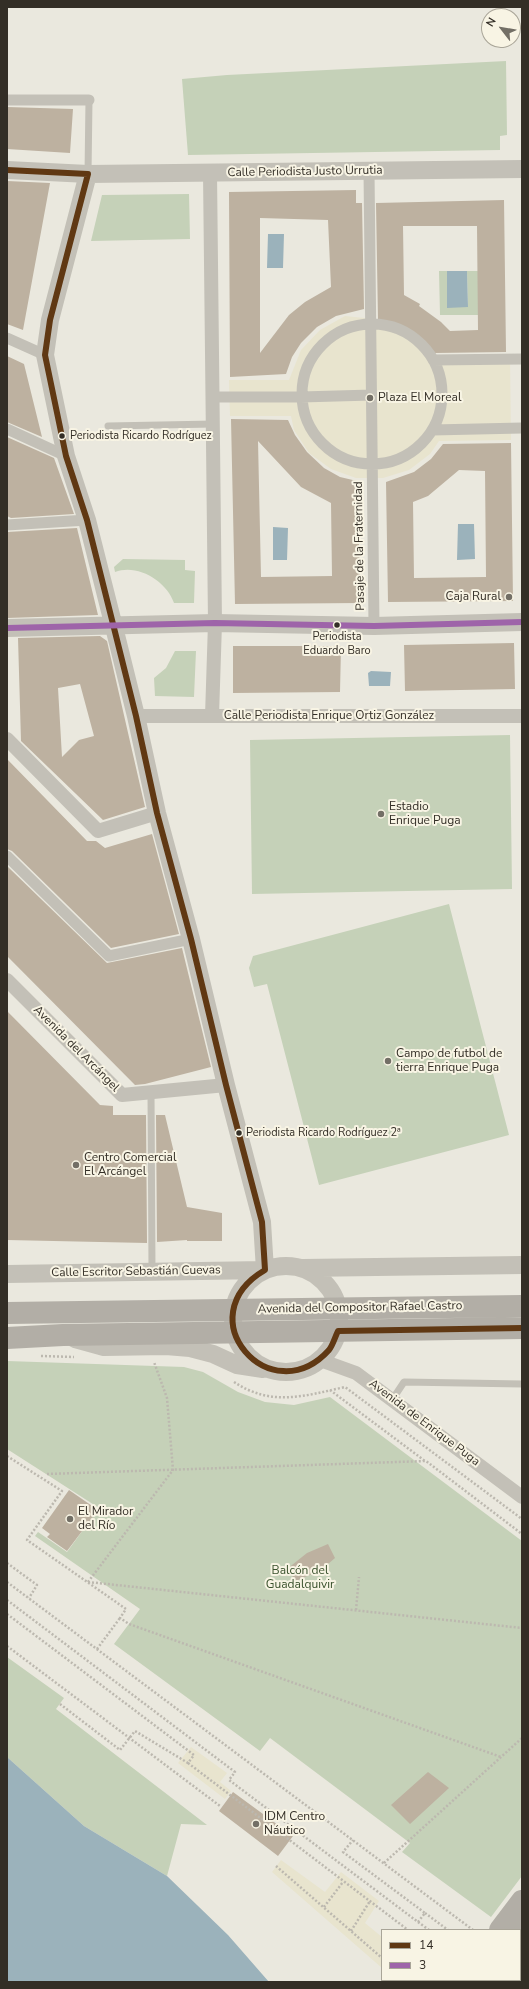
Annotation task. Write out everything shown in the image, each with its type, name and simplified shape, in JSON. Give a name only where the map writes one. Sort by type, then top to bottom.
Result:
[{"type":"main road","name":"Avenida del Compositor Rafael Castro","points":[[7,1338],[234,1322],[339,1308],[522,1306]]},
{"type":"main road","name":"Avenida del Compositor Rafael Castro","points":[[7,1313],[234,1322],[338,1331],[522,1328]]},
{"type":"main road","points":[[501,1929],[522,1901]]},
{"type":"street","points":[[7,100],[89,100]]},
{"type":"street","name":"Calle Periodista Justo Urrutia","points":[[7,170],[88,174],[522,169]]},
{"type":"street","points":[[369,171],[372,323],[372,465]]},
{"type":"street","points":[[210,173],[214,397],[215,623],[212,716]]},
{"type":"street","points":[[88,174],[50,320],[45,355],[66,456],[86,520],[114,627],[136,716],[157,813],[191,939],[226,1085],[262,1222],[265,1270]]},
{"type":"street","points":[[372,323],[394,327],[414,337],[430,352],[433,360],[439,372],[443,394],[439,416],[429,436],[414,452],[394,462],[372,465],[350,462],[331,453],[316,438],[305,419],[301,398],[304,375],[314,354],[330,338],[350,327],[372,323]]},
{"type":"street","points":[[7,338],[45,355]]},
{"type":"street","points":[[433,360],[522,359]]},
{"type":"street","points":[[214,397],[301,398],[372,395]]},
{"type":"street","points":[[432,430],[522,428]]},
{"type":"street","points":[[7,429],[66,456]]},
{"type":"street","name":"Pasaje de la Fraternidad","points":[[372,465],[374,626]]},
{"type":"street","points":[[7,525],[86,520]]},
{"type":"street","points":[[7,628],[114,627],[215,623],[374,626],[522,622]]},
{"type":"street","name":"Calle Periodista Enrique Ortiz González","points":[[136,716],[522,716]]},
{"type":"street","points":[[7,739],[98,831],[157,813]]},
{"type":"street","points":[[7,856],[109,956],[191,939]]},
{"type":"street","name":"Avenida del Arcángel","points":[[7,980],[122,1095],[226,1085]]},
{"type":"street","points":[[268,1370],[252,1361],[244,1352],[234,1322],[239,1294],[250,1280],[265,1270],[277,1266],[303,1268],[522,1265]]},
{"type":"street","points":[[303,1268],[319,1277],[331,1290],[339,1308],[338,1331],[330,1350],[320,1360]]},
{"type":"street","name":"Calle Escritor Sebastián Cuevas","points":[[7,1274],[265,1270]]},
{"type":"street","name":"Avenida del Compositor Rafael Castro","points":[[63,1335],[104,1347],[166,1346],[190,1348],[213,1354],[237,1365],[286,1373],[304,1369],[320,1360]]},
{"type":"street","name":"Avenida de Enrique Puga","points":[[320,1360],[356,1373],[522,1497]]},
{"type":"lane","points":[[88,174],[89,100]]},
{"type":"lane","points":[[108,426],[214,424]]},
{"type":"lane","points":[[151,1092],[152,1271]]},
{"type":"lane","points":[[392,1400],[404,1382],[522,1384]]},
{"type":"path","points":[[88,1582],[173,1470],[167,1398],[152,1358]]},
{"type":"path","points":[[233,1380],[255,1393],[271,1397],[291,1399],[345,1387],[522,1519]]},
{"type":"path","points":[[330,1390],[522,1534]]},
{"type":"path","points":[[7,1456],[62,1491],[27,1540],[126,1609],[97,1649]]},
{"type":"path","points":[[47,1474],[426,1461]]},
{"type":"path","points":[[7,1563],[37,1586],[29,1598]]},
{"type":"path","points":[[356,1610],[359,1577]]},
{"type":"path","points":[[7,1582],[472,1929]]},
{"type":"path","points":[[88,1582],[522,1628]]},
{"type":"path","points":[[7,1600],[235,1772],[229,1780],[428,1929]]},
{"type":"path","points":[[7,1614],[194,1755],[188,1763]]},
{"type":"path","points":[[120,1618],[128,1624],[501,1757]]},
{"type":"path","points":[[7,1646],[220,1806]]},
{"type":"path","points":[[60,1704],[120,1750],[135,1731],[188,1763],[407,1929]]},
{"type":"path","points":[[384,1863],[522,1738]]},
{"type":"path","points":[[353,1840],[343,1852],[447,1929]]},
{"type":"path","points":[[276,1866],[381,1957]]},
{"type":"path","points":[[324,1907],[343,1882]]},
{"type":"path","points":[[351,1931],[370,1901]]},
{"type":"path","points":[[418,1922],[425,1913]]},
{"type":"path","points":[[513,1981],[517,1982]]},
{"type":"green space","points":[[506,61],[507,135],[500,136],[500,150],[188,155],[182,79],[227,75]]},
{"type":"green space","points":[[189,194],[190,239],[91,241],[102,195]]},
{"type":"green space","points":[[439,271],[447,271],[447,307],[468,307],[467,271],[478,271],[478,315],[440,315]]},
{"type":"green space","points":[[123,559],[185,560],[185,570],[195,571],[194,603],[174,603],[165,588],[158,581],[141,572],[124,570],[115,572],[114,567]]},
{"type":"green space","points":[[175,651],[196,651],[194,697],[155,696],[154,678],[166,668]]},
{"type":"green space","name":"Estadio Enrique Puga","points":[[510,735],[512,889],[252,894],[250,740]]},
{"type":"green space","name":"Campo de futbol de tierra Enrique Puga","points":[[449,904],[509,1135],[319,1185],[267,984],[254,987],[249,968],[253,956]]},
{"type":"green space","name":"Balcón del Guadalquivir","points":[[7,1361],[184,1367],[203,1372],[238,1392],[265,1402],[294,1405],[330,1397],[522,1541],[522,1876],[491,1917],[402,1852],[410,1843],[270,1738],[260,1751],[114,1644],[140,1609],[35,1536],[38,1532],[67,1552],[99,1508],[7,1449]]},
{"type":"green space","points":[[7,1657],[64,1698],[56,1709],[207,1825],[181,1824],[167,1876],[84,1826],[7,1757]]},
{"type":"shaded area","name":"Plaza El Moreal","points":[[345,316],[383,320],[410,331],[424,342],[438,357],[510,356],[511,440],[439,441],[430,454],[409,470],[383,478],[356,478],[331,469],[309,453],[294,430],[291,416],[230,416],[229,380],[289,380],[301,350],[320,330]]},
{"type":"shaded area","points":[[191,1747],[227,1773],[220,1782],[231,1791],[225,1799],[178,1763]]},
{"type":"shaded area","points":[[281,1860],[325,1892],[341,1872],[379,1901],[365,1923],[381,1936],[381,1967],[272,1872]]},
{"type":"shaded area","points":[[396,1981],[433,1982],[398,1982]]},
{"type":"water","points":[[268,234],[284,234],[283,268],[267,268]]},
{"type":"water","points":[[447,271],[467,271],[468,307],[447,308]]},
{"type":"water","points":[[458,524],[474,524],[475,559],[457,560]]},
{"type":"water","points":[[273,527],[288,528],[287,560],[273,560]]},
{"type":"water","points":[[371,671],[391,672],[390,686],[369,686],[368,673]]},
{"type":"water","points":[[7,1757],[84,1826],[167,1876],[228,1935],[269,1982],[7,1982]]},
{"type":"building","points":[[7,107],[73,109],[70,153],[7,149]]},
{"type":"building","points":[[7,181],[50,183],[23,330],[7,324]]},
{"type":"building","points":[[356,190],[356,203],[362,203],[364,309],[336,316],[317,327],[301,343],[292,357],[286,374],[230,377],[229,192]],"holes":[[[260,218],[328,220],[331,287],[305,302],[289,315],[260,353]]]},
{"type":"building","points":[[504,200],[506,352],[435,353],[424,342],[408,330],[394,324],[378,320],[376,203]],"holes":[[[403,226],[477,226],[478,330],[450,331],[441,322],[419,306],[420,304],[404,295]]]},
{"type":"building","points":[[7,356],[24,364],[42,437],[7,422]]},
{"type":"building","points":[[231,419],[288,420],[295,435],[307,452],[324,468],[340,477],[357,481],[361,603],[235,604]],"holes":[[[258,441],[301,487],[331,503],[332,576],[261,577]]]},
{"type":"building","points":[[7,437],[54,458],[74,514],[11,518],[7,516]]},
{"type":"building","points":[[511,443],[513,601],[388,602],[386,482],[414,472],[431,459],[443,444]],"holes":[[[459,470],[485,471],[486,577],[414,578],[413,502],[428,496]]]},
{"type":"building","points":[[77,528],[98,615],[7,618],[7,532]]},
{"type":"building","points":[[100,636],[107,641],[145,807],[103,820],[21,741],[18,638]],"holes":[[[80,684],[94,736],[79,740],[62,757],[58,688]]]},
{"type":"building","points":[[514,643],[515,689],[405,691],[404,645]]},
{"type":"building","points":[[233,646],[341,646],[340,692],[233,693]]},
{"type":"building","points":[[7,759],[87,841],[96,841],[105,848],[152,834],[179,934],[111,948],[12,851],[7,849]]},
{"type":"building","points":[[7,866],[107,963],[182,948],[211,1067],[145,1084],[135,1085],[7,956]]},
{"type":"building","name":"Centro Comercial El Arcángel","points":[[7,1011],[100,1105],[113,1106],[113,1115],[146,1115],[147,1243],[7,1240]]},
{"type":"building","points":[[156,1115],[165,1115],[187,1207],[222,1213],[222,1241],[187,1240],[157,1242]]},
{"type":"building","name":"El Mirador del Río","points":[[69,1490],[98,1510],[67,1551],[47,1537],[50,1534],[42,1528]]},
{"type":"building","points":[[328,1544],[335,1558],[321,1570],[296,1581],[287,1569],[307,1553]]},
{"type":"building","points":[[428,1772],[449,1788],[410,1824],[391,1805]]},
{"type":"building","name":"IDM Centro Náutico","points":[[233,1792],[293,1836],[278,1856],[219,1811]]},
{"type":"transit line","name":"14","points":[[7,170],[88,174],[50,320],[45,355],[66,456],[87,520],[136,716],[157,813],[191,939],[226,1085],[262,1222],[265,1270],[242,1290],[233,1311],[235,1333],[245,1352],[262,1365],[283,1371],[306,1367],[329,1350],[338,1331],[522,1328]]},
{"type":"transit line","name":"3","points":[[7,628],[215,623],[374,626],[522,622]]},
{"type":"place","name":"Plaza El Moreal","points":[[370,398]]},
{"type":"place","name":"Periodista Ricardo Rodríguez","points":[[62,436]]},
{"type":"place","name":"Caja Rural","points":[[509,597]]},
{"type":"place","name":"Periodista Eduardo Baro","points":[[337,625]]},
{"type":"place","name":"Estadio Enrique Puga","points":[[381,814]]},
{"type":"place","name":"Campo de futbol de tierra Enrique Puga","points":[[388,1061]]},
{"type":"place","name":"Periodista Ricardo Rodríguez 2ª","points":[[239,1133]]},
{"type":"place","name":"Centro Comercial El Arcángel","points":[[76,1165]]},
{"type":"place","name":"El Mirador del Río","points":[[70,1519]]},
{"type":"place","name":"IDM Centro Náutico","points":[[256,1824]]}]
